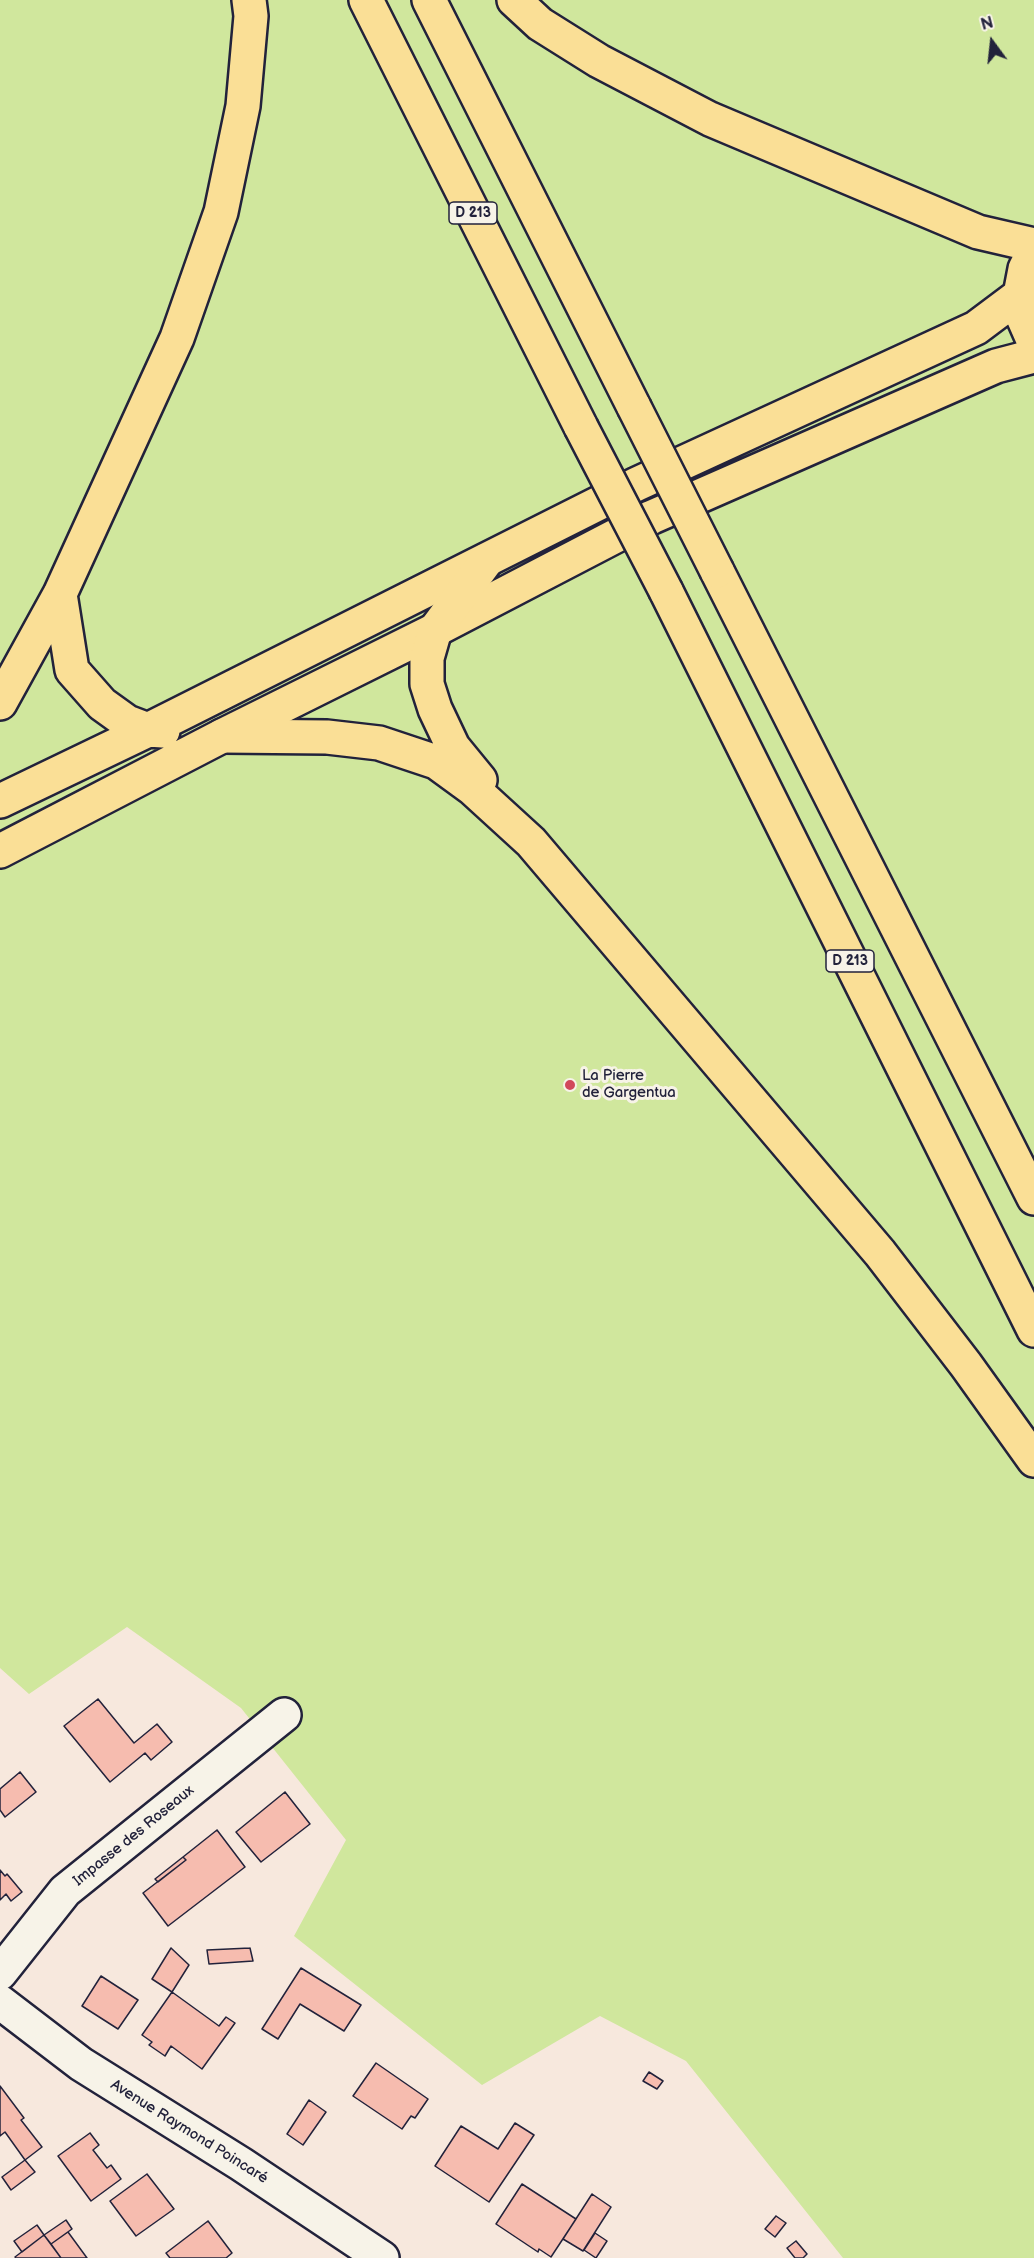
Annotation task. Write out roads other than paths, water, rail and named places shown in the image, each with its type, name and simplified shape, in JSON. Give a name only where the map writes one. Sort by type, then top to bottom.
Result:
[{"type":"main road","points":[[0,703],[60,594],[177,338],[221,212],[243,106],[251,16],[249,0]]},
{"type":"main road","name":"D 213","points":[[366,0],[666,591],[1034,1330]]},
{"type":"main road","points":[[429,0],[1034,1198]]},
{"type":"main road","points":[[514,0],[540,24],[599,61],[710,119],[978,232],[1034,245]]},
{"type":"main road","points":[[1034,251],[1025,270],[1020,295],[1023,317],[1034,342]]},
{"type":"main road","points":[[0,801],[148,730],[637,484],[976,328],[1020,295]]},
{"type":"main road","points":[[0,851],[652,517],[996,366],[1034,356]]},
{"type":"main road","points":[[487,560],[435,630],[427,658],[427,684],[435,710],[453,747],[880,1253],[966,1365],[1034,1461]]},
{"type":"main road","points":[[60,594],[72,670],[102,704],[127,722],[148,730],[222,736],[327,736],[379,743],[436,762],[473,789],[531,842]]},
{"type":"street","name":"Impasse des Roseaux","points":[[0,1973],[65,1891],[284,1715]]},
{"type":"street","name":"Avenue Raymond Poincaré","points":[[0,2002],[81,2064],[241,2164],[382,2258]]},
{"type":"place","name":"La Pierre de Gargentua","points":[[570,1085]]}]
